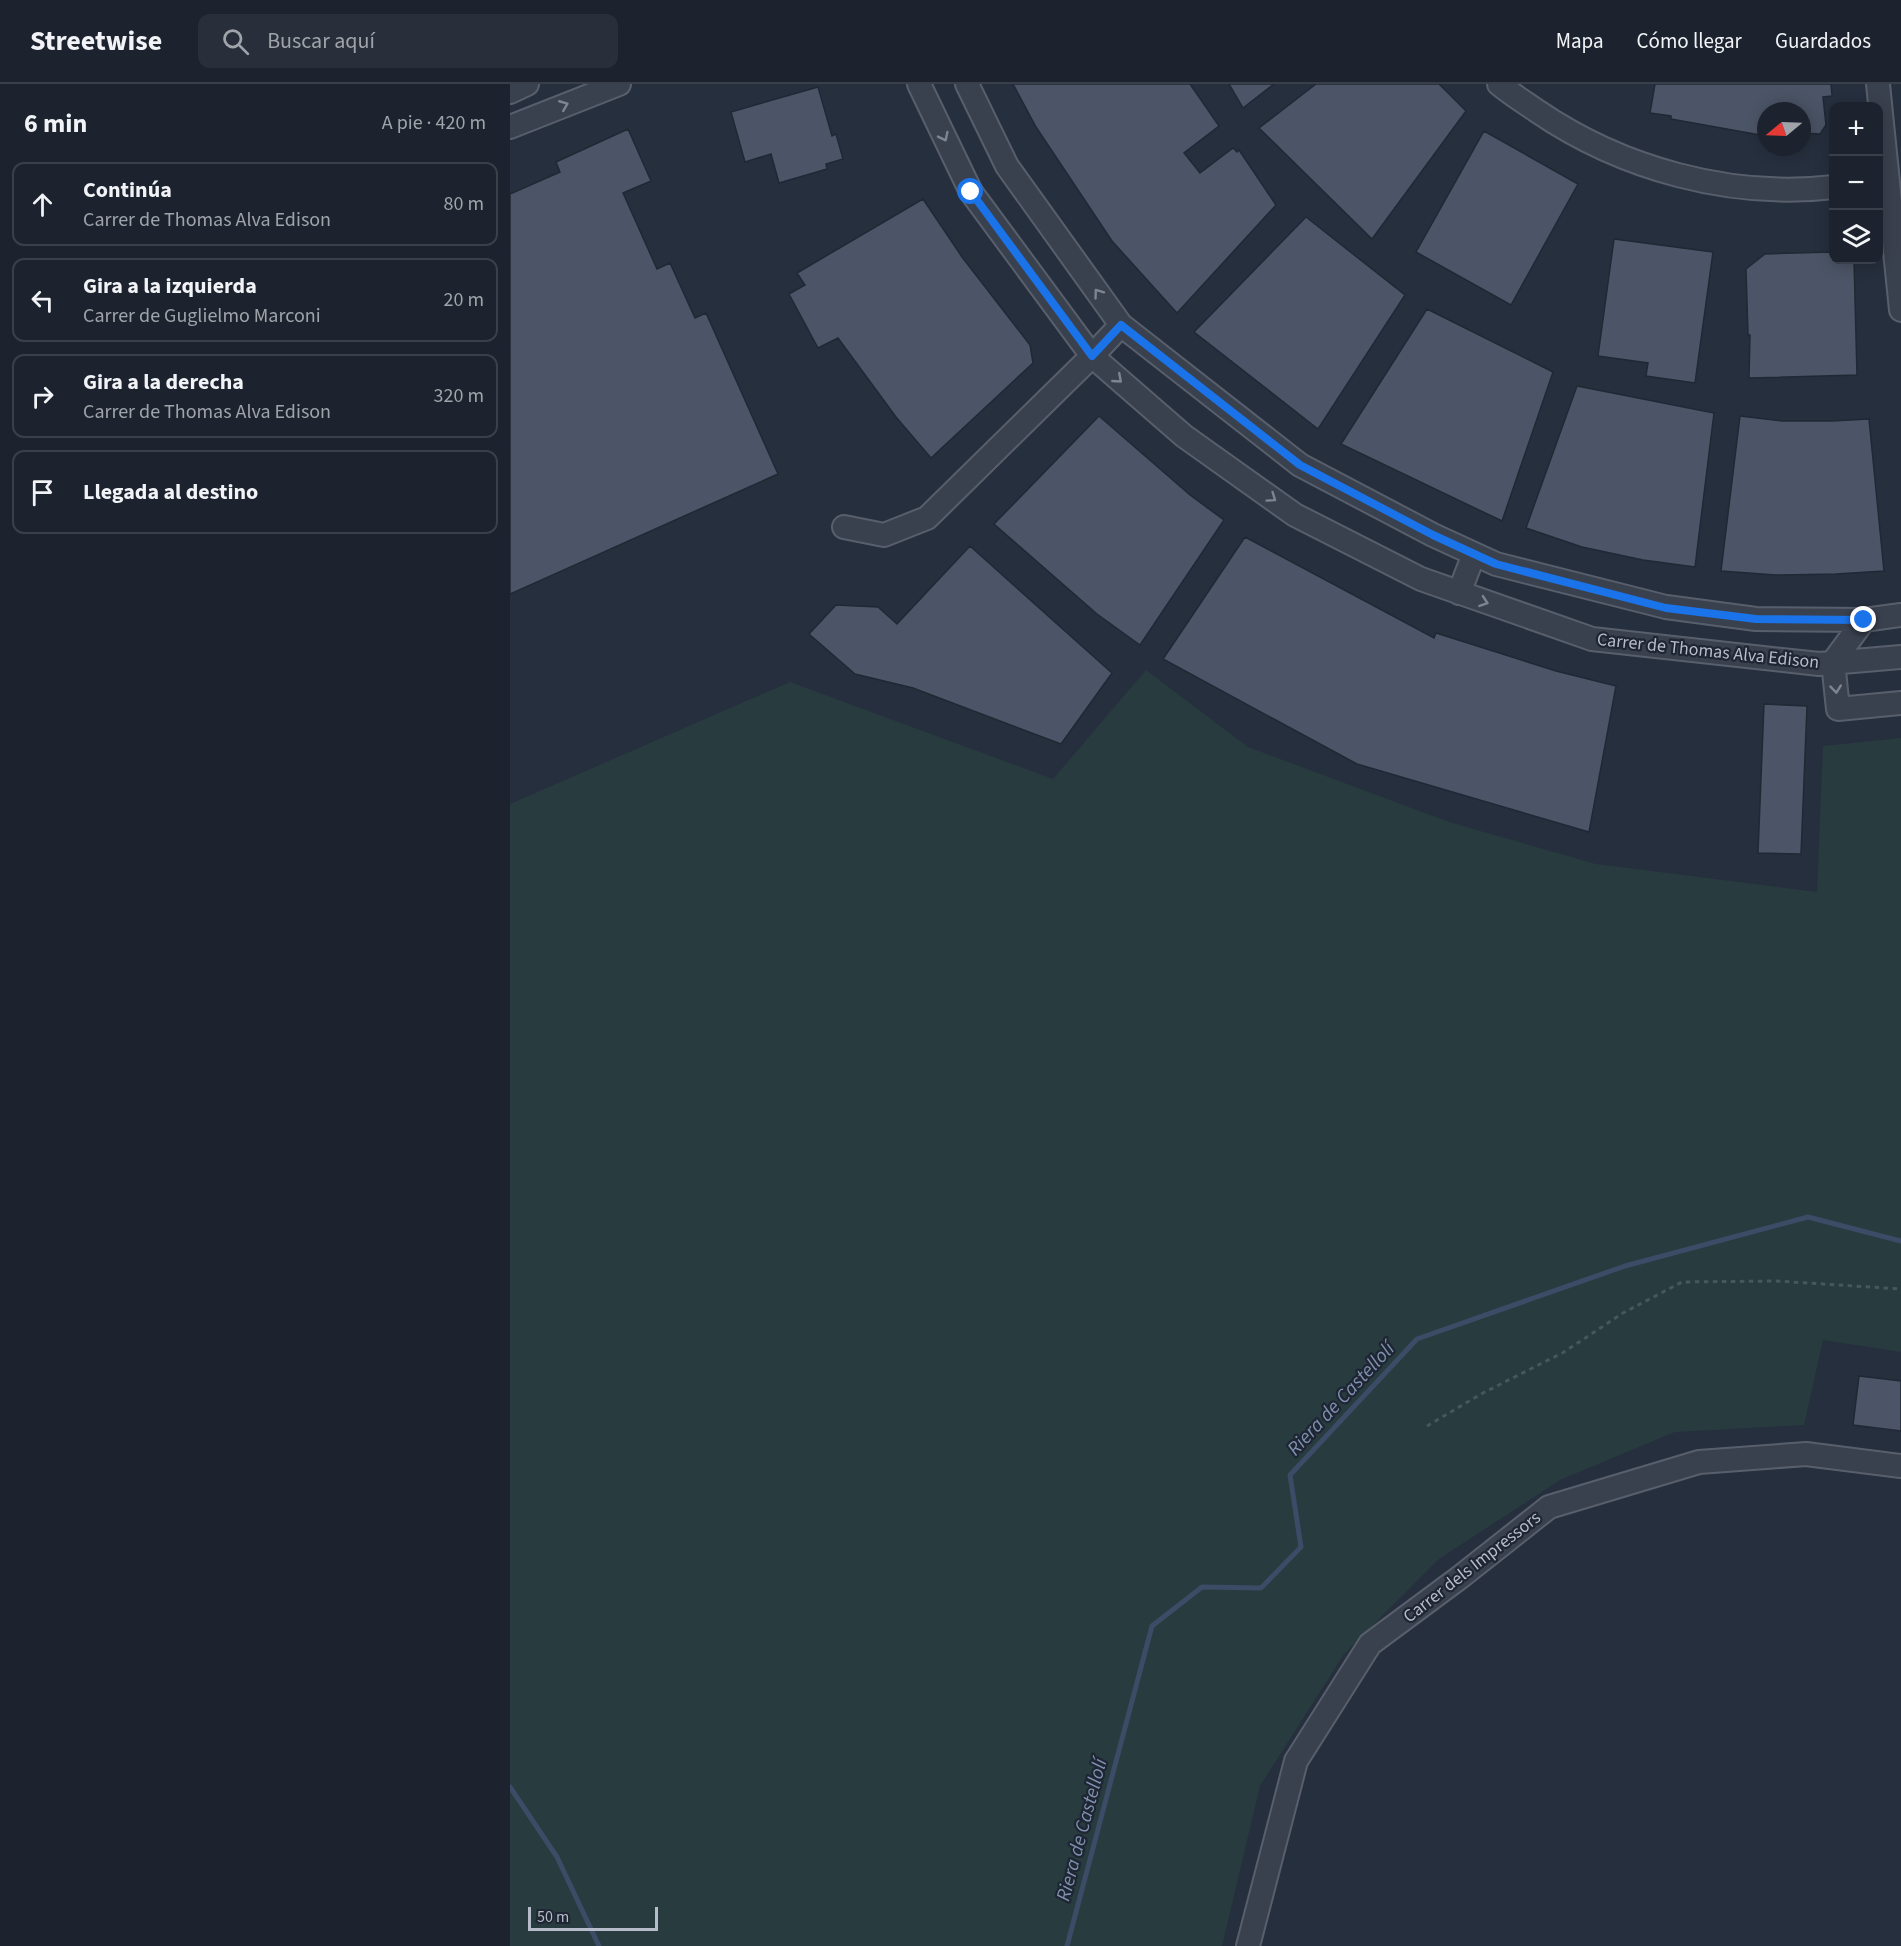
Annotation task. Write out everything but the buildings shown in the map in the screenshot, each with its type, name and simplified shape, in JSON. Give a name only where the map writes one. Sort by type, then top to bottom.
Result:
[{"type":"street","points":[[510,92],[527,84]]},
{"type":"street","points":[[510,127],[619,84]]},
{"type":"street","name":"Carrer de Thomas Alva Edison","points":[[919,84],[971,192],[1092,356],[1184,436],[1295,515],[1421,579],[1592,639],[1819,664],[1901,657]]},
{"type":"street","name":"Carrer de Thomas Alva Edison","points":[[967,84],[1007,166],[1121,325],[1300,465],[1433,535],[1496,564],[1666,608],[1756,619],[1864,620],[1901,615]]},
{"type":"street","points":[[1499,84],[1559,126],[1618,155],[1681,176],[1746,188],[1812,190],[1829,188]]},
{"type":"street","points":[[1878,84],[1882,156]]},
{"type":"street","points":[[1883,182],[1901,310]]},
{"type":"street","points":[[844,527],[884,535],[927,518],[1121,325]]},
{"type":"street","points":[[1459,593],[1473,554]]},
{"type":"street","points":[[1864,620],[1833,662],[1838,710],[1901,703]]},
{"type":"street","name":"Carrer dels Impressors","points":[[1248,1946],[1296,1761],[1370,1644],[1459,1578],[1548,1507],[1699,1462],[1806,1454],[1901,1466]]},
{"type":"path","points":[[1427,1426],[1481,1394],[1564,1352],[1623,1313],[1682,1282],[1776,1281],[1901,1289]]},
{"type":"green space","points":[[1146,670],[1248,747],[1449,822],[1596,864],[1817,892],[1823,746],[1901,738],[1901,1352],[1823,1340],[1804,1425],[1675,1432],[1560,1480],[1439,1559],[1344,1654],[1260,1786],[1222,1946],[510,1946],[510,804],[790,682],[1053,779]]},
{"type":"waterway","name":"Riera de Castellolí","points":[[1067,1946],[1152,1626],[1202,1587],[1261,1588],[1301,1547],[1290,1475],[1417,1339],[1625,1266],[1808,1217],[1901,1241]]},
{"type":"waterway","name":"Riera de Castellolí","points":[[510,1787],[557,1857],[599,1946]]},
{"type":"route","points":[[971,192],[1092,356],[1121,325],[1300,465],[1433,535],[1496,564],[1666,608],[1756,619],[1864,620]]}]
